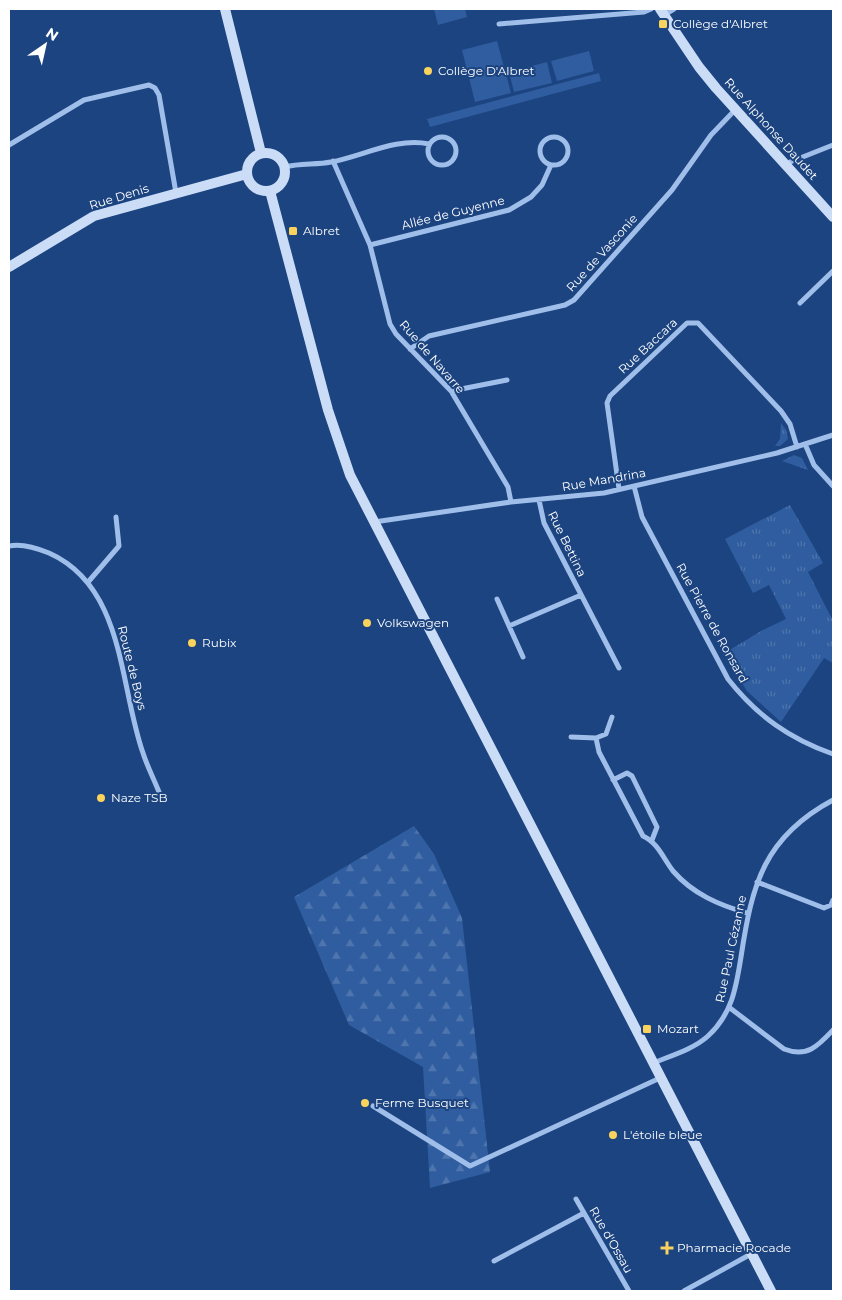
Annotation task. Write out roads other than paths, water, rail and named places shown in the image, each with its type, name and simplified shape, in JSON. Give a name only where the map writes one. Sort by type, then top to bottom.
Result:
[{"type":"main road","points":[[225,9],[261,153]]},
{"type":"main road","name":"Rue Alphonse Daudet","points":[[662,12],[692,56],[735,110],[833,217]]},
{"type":"main road","points":[[261,153],[276,155],[285,167],[283,182],[270,191],[255,187],[247,174],[250,161],[261,153]]},
{"type":"main road","name":"Rue Denis","points":[[9,267],[94,216],[247,174]]},
{"type":"main road","points":[[270,191],[340,449],[350,475],[771,1291]]},
{"type":"street","points":[[499,24],[644,12],[652,9]]},
{"type":"street","points":[[662,12],[674,9]]},
{"type":"street","points":[[9,145],[84,100],[149,85],[155,88],[160,95],[176,193]]},
{"type":"street","name":"Rue de Vasconie","points":[[410,348],[429,336],[565,305],[574,300],[672,190],[711,135],[735,110]]},
{"type":"street","points":[[443,136],[450,139],[456,145],[456,153],[453,160],[446,164],[438,164],[431,160],[428,152],[429,144],[435,138],[443,136]]},
{"type":"street","name":"Allée de Guyenne","points":[[557,136],[564,140],[568,146],[568,154],[558,164],[551,165],[544,161],[540,155],[540,148],[543,141],[557,136]]},
{"type":"street","points":[[285,167],[333,161],[404,142],[429,144]]},
{"type":"street","points":[[785,164],[833,145]]},
{"type":"street","name":"Rue de Navarre","points":[[333,161],[370,246],[390,324],[451,391],[508,488],[511,502]]},
{"type":"street","name":"Allée de Guyenne","points":[[370,246],[509,210],[531,197],[542,185],[551,165]]},
{"type":"street","points":[[800,303],[833,271]]},
{"type":"street","name":"Rue Baccara","points":[[619,489],[607,403],[610,396],[687,323],[698,323],[781,411],[790,424],[797,447]]},
{"type":"street","points":[[451,391],[507,380]]},
{"type":"street","name":"Rue Mandrina","points":[[374,522],[511,502],[604,493],[797,447],[833,435]]},
{"type":"street","points":[[805,444],[814,465],[833,486]]},
{"type":"street","name":"Rue Pierre de Ronsard","points":[[634,486],[642,517],[728,679],[742,697],[763,718],[807,745],[833,754]]},
{"type":"street","name":"Rue Bettina","points":[[539,500],[544,523],[619,668]]},
{"type":"street","points":[[89,581],[119,546],[116,517]]},
{"type":"street","name":"Route de Boys","points":[[9,546],[36,548],[53,555],[62,559],[89,581],[112,625],[142,753],[159,792]]},
{"type":"street","name":"Rue Bettina","points":[[510,626],[581,595]]},
{"type":"street","points":[[497,599],[523,656]]},
{"type":"street","points":[[570,737],[596,738],[606,734],[612,717]]},
{"type":"street","points":[[596,738],[599,752],[643,836],[652,840],[674,872],[706,898],[747,913]]},
{"type":"street","points":[[613,780],[627,773],[632,776],[657,827],[652,840]]},
{"type":"street","name":"Rue Paul Cézanne","points":[[653,1063],[706,1038],[730,1008],[736,985],[747,913],[757,882],[782,839],[801,820],[833,800]]},
{"type":"street","points":[[757,882],[824,908],[831,905],[833,900]]},
{"type":"street","points":[[730,1008],[784,1049],[793,1053],[815,1049],[833,1030]]},
{"type":"street","points":[[373,1106],[470,1166],[660,1078]]},
{"type":"street","name":"Rue d'Ossau","points":[[576,1198],[629,1291]]},
{"type":"street","points":[[494,1261],[584,1213]]},
{"type":"street","points":[[684,1291],[751,1254]]},
{"type":"place","name":"Collège d'Albret","points":[[663,24]]},
{"type":"place","name":"Collège D'Albret","points":[[428,71]]},
{"type":"place","name":"Albret","points":[[293,231]]},
{"type":"place","name":"Volkswagen","points":[[367,623]]},
{"type":"place","name":"Rubix","points":[[192,643]]},
{"type":"place","name":"Naze TSB","points":[[101,798]]},
{"type":"place","name":"Mozart","points":[[647,1029]]},
{"type":"place","name":"Ferme Busquet","points":[[365,1103]]},
{"type":"place","name":"L'étoile bleue","points":[[613,1135]]},
{"type":"place","name":"Pharmacie Rocade","points":[[667,1248]]}]
